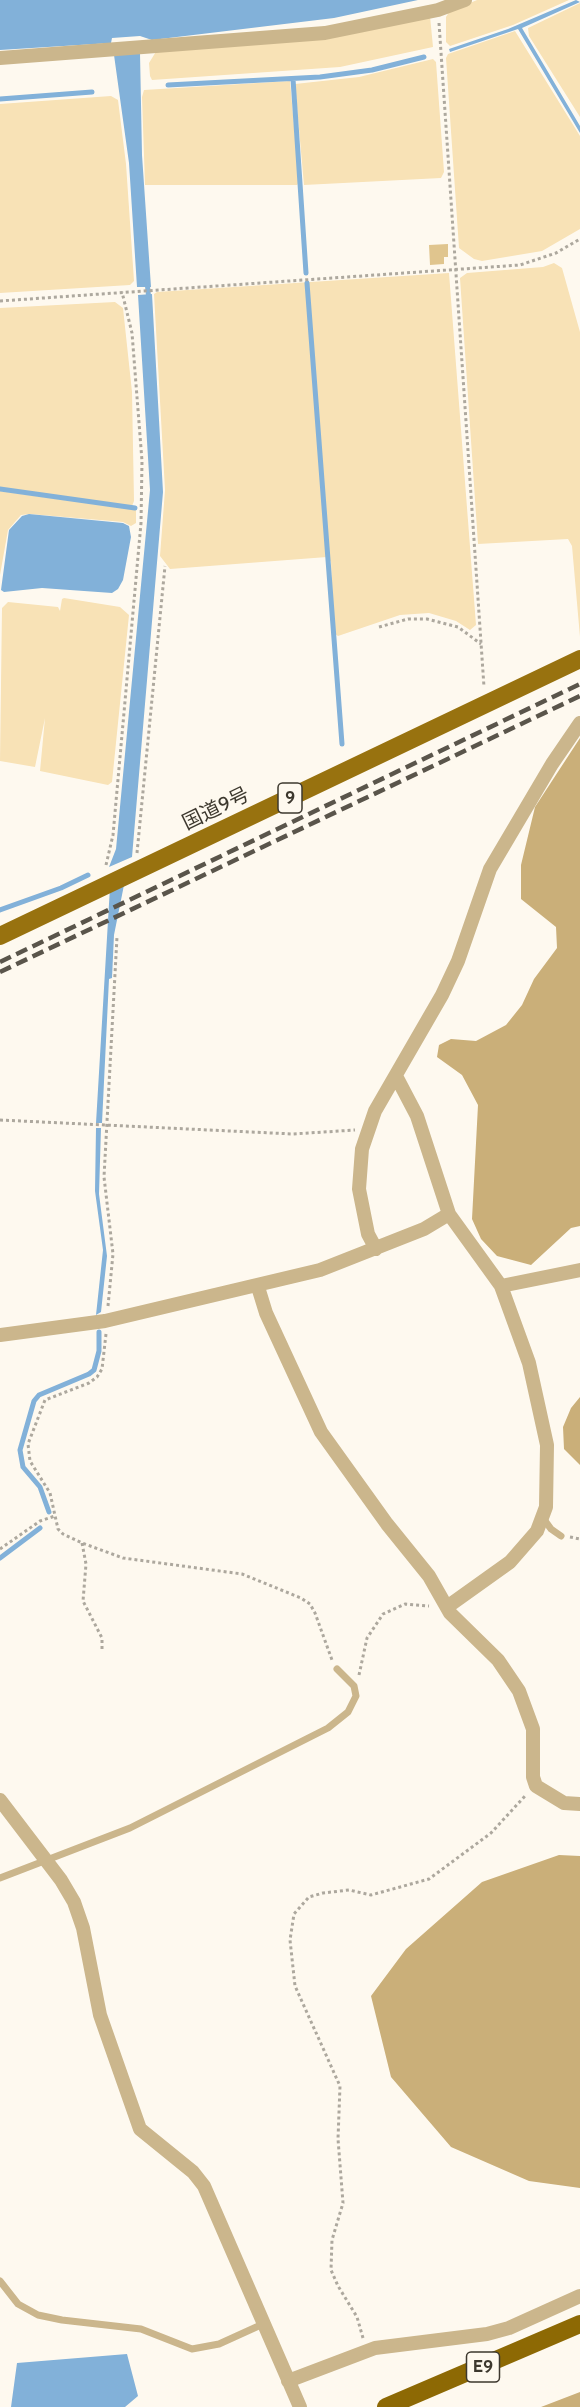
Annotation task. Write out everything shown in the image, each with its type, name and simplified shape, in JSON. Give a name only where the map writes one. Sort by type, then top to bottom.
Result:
[{"type":"highway","name":"国道9号","points":[[0,936],[580,659]]},
{"type":"highway","name":"E9","points":[[386,2407],[580,2324]]},
{"type":"street","points":[[0,58],[325,33],[438,10],[465,0]]},
{"type":"street","points":[[376,1249],[368,1234],[359,1190],[359,1169],[375,1111],[458,960],[490,869],[552,764],[580,723]]},
{"type":"street","points":[[396,1076],[417,1116],[449,1214],[501,1286],[529,1363],[544,1425],[548,1469],[543,1518],[528,1544],[510,1562],[447,1607]]},
{"type":"street","points":[[0,1335],[105,1321],[258,1287],[320,1270],[376,1249],[424,1229],[449,1214]]},
{"type":"street","points":[[501,1286],[580,1270]]},
{"type":"street","points":[[258,1287],[266,1313],[315,1422],[387,1524],[429,1576],[447,1607],[498,1660],[519,1691],[533,1729],[534,1781],[552,1798],[564,1803],[580,1804]]},
{"type":"street","points":[[0,1800],[67,1889],[79,1915],[100,2014],[140,2129],[193,2172],[204,2186],[300,2407]]},
{"type":"street","points":[[288,2381],[367,2350],[389,2345],[487,2334],[580,2296]]},
{"type":"lane","points":[[543,1518],[561,1536]]},
{"type":"lane","points":[[0,1878],[139,1823],[341,1720],[353,1704],[356,1690],[337,1669]]},
{"type":"lane","points":[[0,2281],[18,2304],[38,2315],[141,2330],[192,2349],[219,2344],[263,2324]]},
{"type":"path","points":[[438,10],[483,681]]},
{"type":"path","points":[[0,301],[520,265],[540,261],[580,239]]},
{"type":"path","points":[[100,890],[113,835],[141,523],[142,461],[132,333],[122,292]]},
{"type":"path","points":[[136,873],[165,566]]},
{"type":"path","points":[[379,627],[408,619],[427,619],[458,627],[481,644]]},
{"type":"path","points":[[107,1311],[113,1254],[104,1177],[117,937]]},
{"type":"path","points":[[0,1120],[293,1134],[368,1130]]},
{"type":"path","points":[[106,1332],[102,1369],[97,1377],[89,1383],[45,1400],[28,1444],[30,1461],[50,1493],[58,1528],[63,1534],[82,1544],[123,1558],[242,1574],[301,1598],[310,1604],[315,1613],[322,1640],[337,1669]]},
{"type":"path","points":[[0,1549],[40,1521],[55,1516]]},
{"type":"path","points":[[82,1544],[86,1564],[83,1601],[102,1638],[102,1651]]},
{"type":"path","points":[[352,1683],[360,1673],[367,1638],[382,1614],[405,1604],[447,1607]]},
{"type":"path","points":[[367,2350],[357,2317],[331,2270],[332,2240],[343,2203],[338,2139],[341,2093],[335,2070],[303,2007],[295,1986],[290,1940],[294,1914],[309,1897],[323,1893],[349,1890],[371,1895],[429,1879],[507,1817],[519,1805],[534,1781]]},
{"type":"shaded area","points":[[477,0],[569,0],[513,25],[450,46],[446,42],[446,17],[449,12]]},
{"type":"shaded area","points":[[580,3],[580,117],[529,36],[528,28]]},
{"type":"shaded area","points":[[430,16],[433,47],[340,67],[152,80],[150,76],[149,63],[157,50]]},
{"type":"shaded area","points":[[515,31],[580,136],[580,229],[542,251],[482,261],[474,259],[459,248],[446,58],[448,54]]},
{"type":"shaded area","points":[[433,59],[436,62],[444,172],[441,178],[304,185],[295,84],[359,77]]},
{"type":"shaded area","points":[[290,81],[299,183],[297,185],[145,185],[142,97],[144,90]]},
{"type":"shaded area","points":[[111,96],[118,100],[126,164],[134,281],[130,285],[0,293],[0,104]]},
{"type":"shaded area","points":[[554,263],[562,268],[580,332],[580,637],[572,546],[568,539],[478,544],[460,278],[467,273],[543,267]]},
{"type":"shaded area","points":[[449,273],[476,625],[470,630],[456,621],[429,613],[400,615],[338,636],[334,633],[331,562],[327,557],[170,569],[160,556],[165,490],[154,294]]},
{"type":"shaded area","points":[[115,302],[123,308],[132,392],[134,501],[132,506],[0,488],[0,308]]},
{"type":"shaded area","points":[[0,491],[136,510],[136,523],[131,526],[123,522],[21,515],[8,530],[0,575]]},
{"type":"shaded area","points":[[64,598],[120,607],[129,615],[112,782],[108,785],[40,771],[45,718],[35,767],[0,761],[2,608],[8,602],[58,607],[60,611]]},
{"type":"shaded area","points":[[580,738],[580,1226],[571,1228],[531,1265],[497,1256],[481,1239],[472,1219],[478,1105],[462,1075],[437,1057],[439,1045],[451,1039],[476,1041],[506,1025],[522,1005],[534,979],[557,948],[556,927],[521,899],[521,865],[535,807]]},
{"type":"shaded area","points":[[580,1397],[580,1465],[564,1449],[563,1427],[571,1408]]},
{"type":"shaded area","points":[[559,1855],[580,1856],[580,2188],[529,2181],[451,2147],[391,2077],[371,1996],[406,1949],[482,1882]]},
{"type":"shaded area","points":[[580,2392],[580,2407],[541,2407]]},
{"type":"water","points":[[0,0],[418,0],[334,18],[152,40],[140,36],[112,38],[111,43],[0,50]]},
{"type":"water","points":[[576,0],[580,2],[522,28],[580,126],[580,133],[518,29],[450,52],[449,49],[508,29]]},
{"type":"water","points":[[140,53],[142,155],[151,287],[137,287],[129,163],[114,55]]},
{"type":"water","points":[[152,294],[163,492],[132,857],[109,867],[116,849],[150,490],[138,295]]},
{"type":"water","points":[[29,514],[123,523],[129,526],[131,537],[123,580],[118,589],[112,593],[42,588],[4,592],[1,590],[9,530],[22,516]]},
{"type":"water","points":[[125,880],[114,935],[112,978],[109,979],[102,1123],[96,1123],[110,887]]},
{"type":"water","points":[[96,1128],[101,1128],[99,1194],[107,1256],[101,1312],[96,1315],[103,1250],[95,1191]]},
{"type":"water","points":[[127,2354],[138,2396],[125,2407],[11,2407],[17,2363]]},
{"type":"building","points":[[448,244],[448,257],[444,257],[444,264],[430,265],[429,245]]},
{"type":"waterway","points":[[168,85],[320,77],[372,70],[424,57]]},
{"type":"waterway","points":[[293,79],[306,273]]},
{"type":"waterway","points":[[0,99],[92,92]]},
{"type":"waterway","points":[[147,281],[149,301]]},
{"type":"waterway","points":[[307,283],[342,744]]},
{"type":"waterway","points":[[0,489],[135,508]]},
{"type":"waterway","points":[[0,910],[61,888],[88,875]]},
{"type":"waterway","points":[[49,1512],[40,1487],[23,1467],[20,1450],[34,1401],[39,1395],[94,1370],[99,1351],[99,1332]]},
{"type":"waterway","points":[[0,1558],[40,1528]]},
{"type":"railway","points":[[0,962],[580,684]]},
{"type":"railway","points":[[0,972],[580,696]]}]
